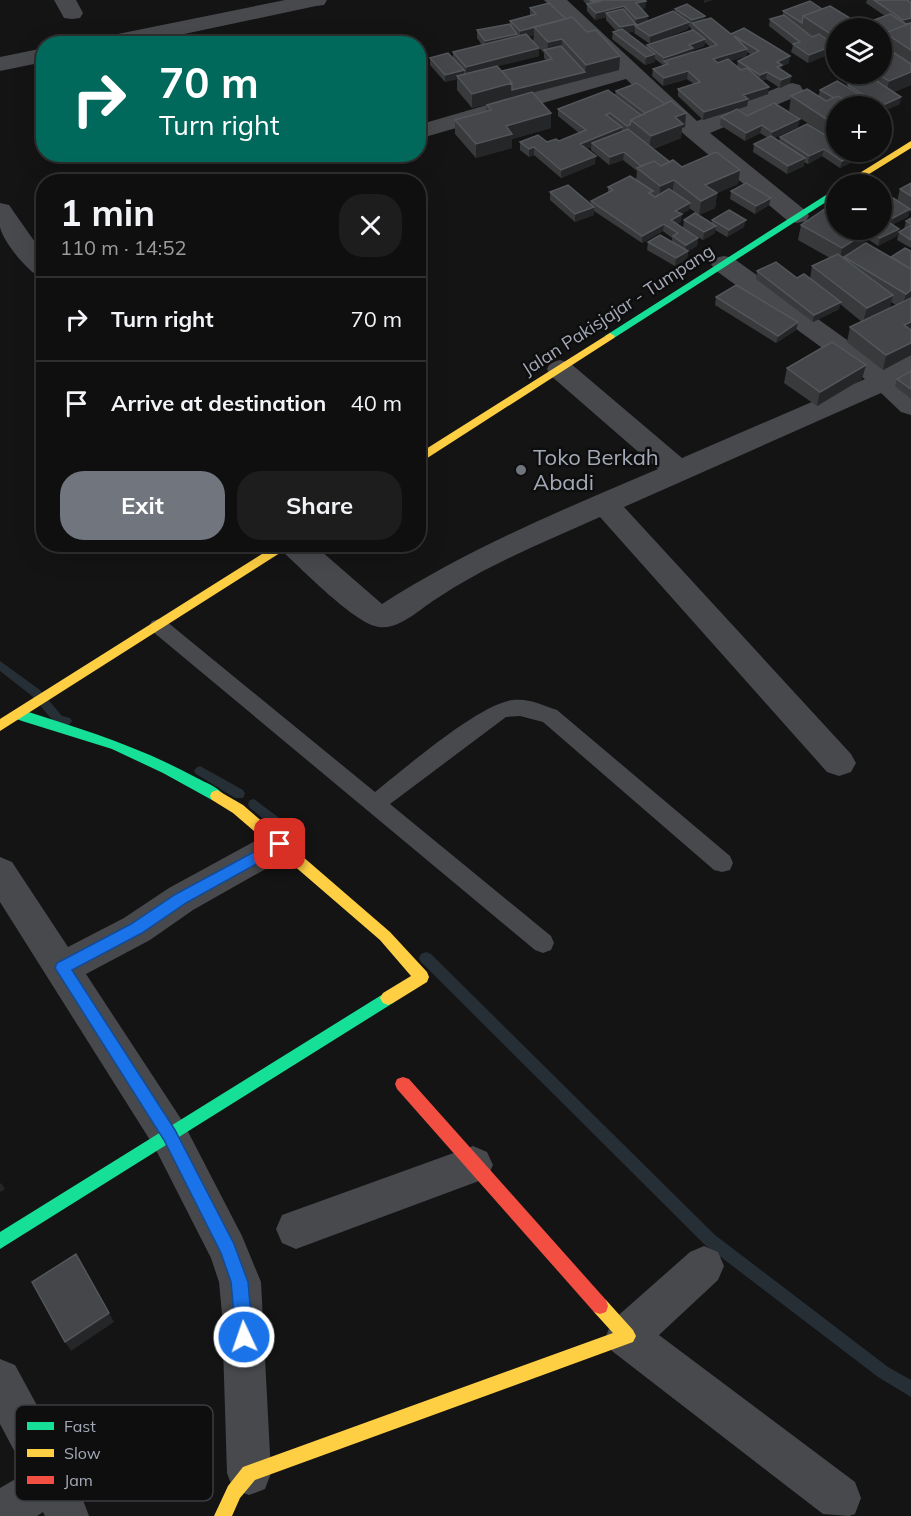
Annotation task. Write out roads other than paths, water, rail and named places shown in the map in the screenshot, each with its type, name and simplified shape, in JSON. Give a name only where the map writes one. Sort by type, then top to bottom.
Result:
[{"type":"street","points":[[142,36],[316,0]]},
{"type":"street","points":[[555,0],[694,131],[797,216]]},
{"type":"street","points":[[0,64],[36,57]]},
{"type":"street","points":[[426,130],[628,71]]},
{"type":"street","points":[[694,131],[792,90]]},
{"type":"street","points":[[863,174],[911,144]]},
{"type":"street","name":"Jalan Pakisjajar - Tumpang","points":[[426,455],[826,198]]},
{"type":"street","points":[[0,210],[36,262]]},
{"type":"street","points":[[724,264],[885,381],[911,406]]},
{"type":"street","points":[[302,552],[372,613],[387,616],[433,586],[499,550],[885,381],[911,364]]},
{"type":"street","points":[[560,369],[679,471]]},
{"type":"street","points":[[604,503],[839,763]]},
{"type":"street","points":[[0,726],[275,552]]},
{"type":"street","points":[[0,1241],[422,977],[385,936],[238,809],[165,766],[82,733],[38,723],[21,713]]},
{"type":"street","points":[[62,968],[137,929],[181,899],[280,844]]},
{"type":"street","points":[[0,872],[169,1135],[228,1250],[240,1282],[249,1473]]},
{"type":"street","points":[[403,1084],[627,1336],[838,1498]]},
{"type":"street","points":[[296,1229],[473,1165]]},
{"type":"street","points":[[223,1516],[234,1492],[249,1473],[627,1336],[704,1266]]},
{"type":"street","points":[[0,1380],[15,1409]]},
{"type":"street","points":[[0,1512],[52,1501]]},
{"type":"lane","points":[[159,626],[543,943]]},
{"type":"lane","points":[[376,803],[491,715],[505,707],[530,708],[550,716],[722,864]]},
{"type":"waterway","points":[[0,665],[36,693],[59,720],[66,721]]},
{"type":"waterway","points":[[200,771],[239,794]]},
{"type":"waterway","points":[[254,804],[291,834]]},
{"type":"waterway","points":[[426,958],[710,1240],[883,1372],[911,1389]]},
{"type":"place","name":"Toko Berkah Abadi","points":[[521,470]]}]
